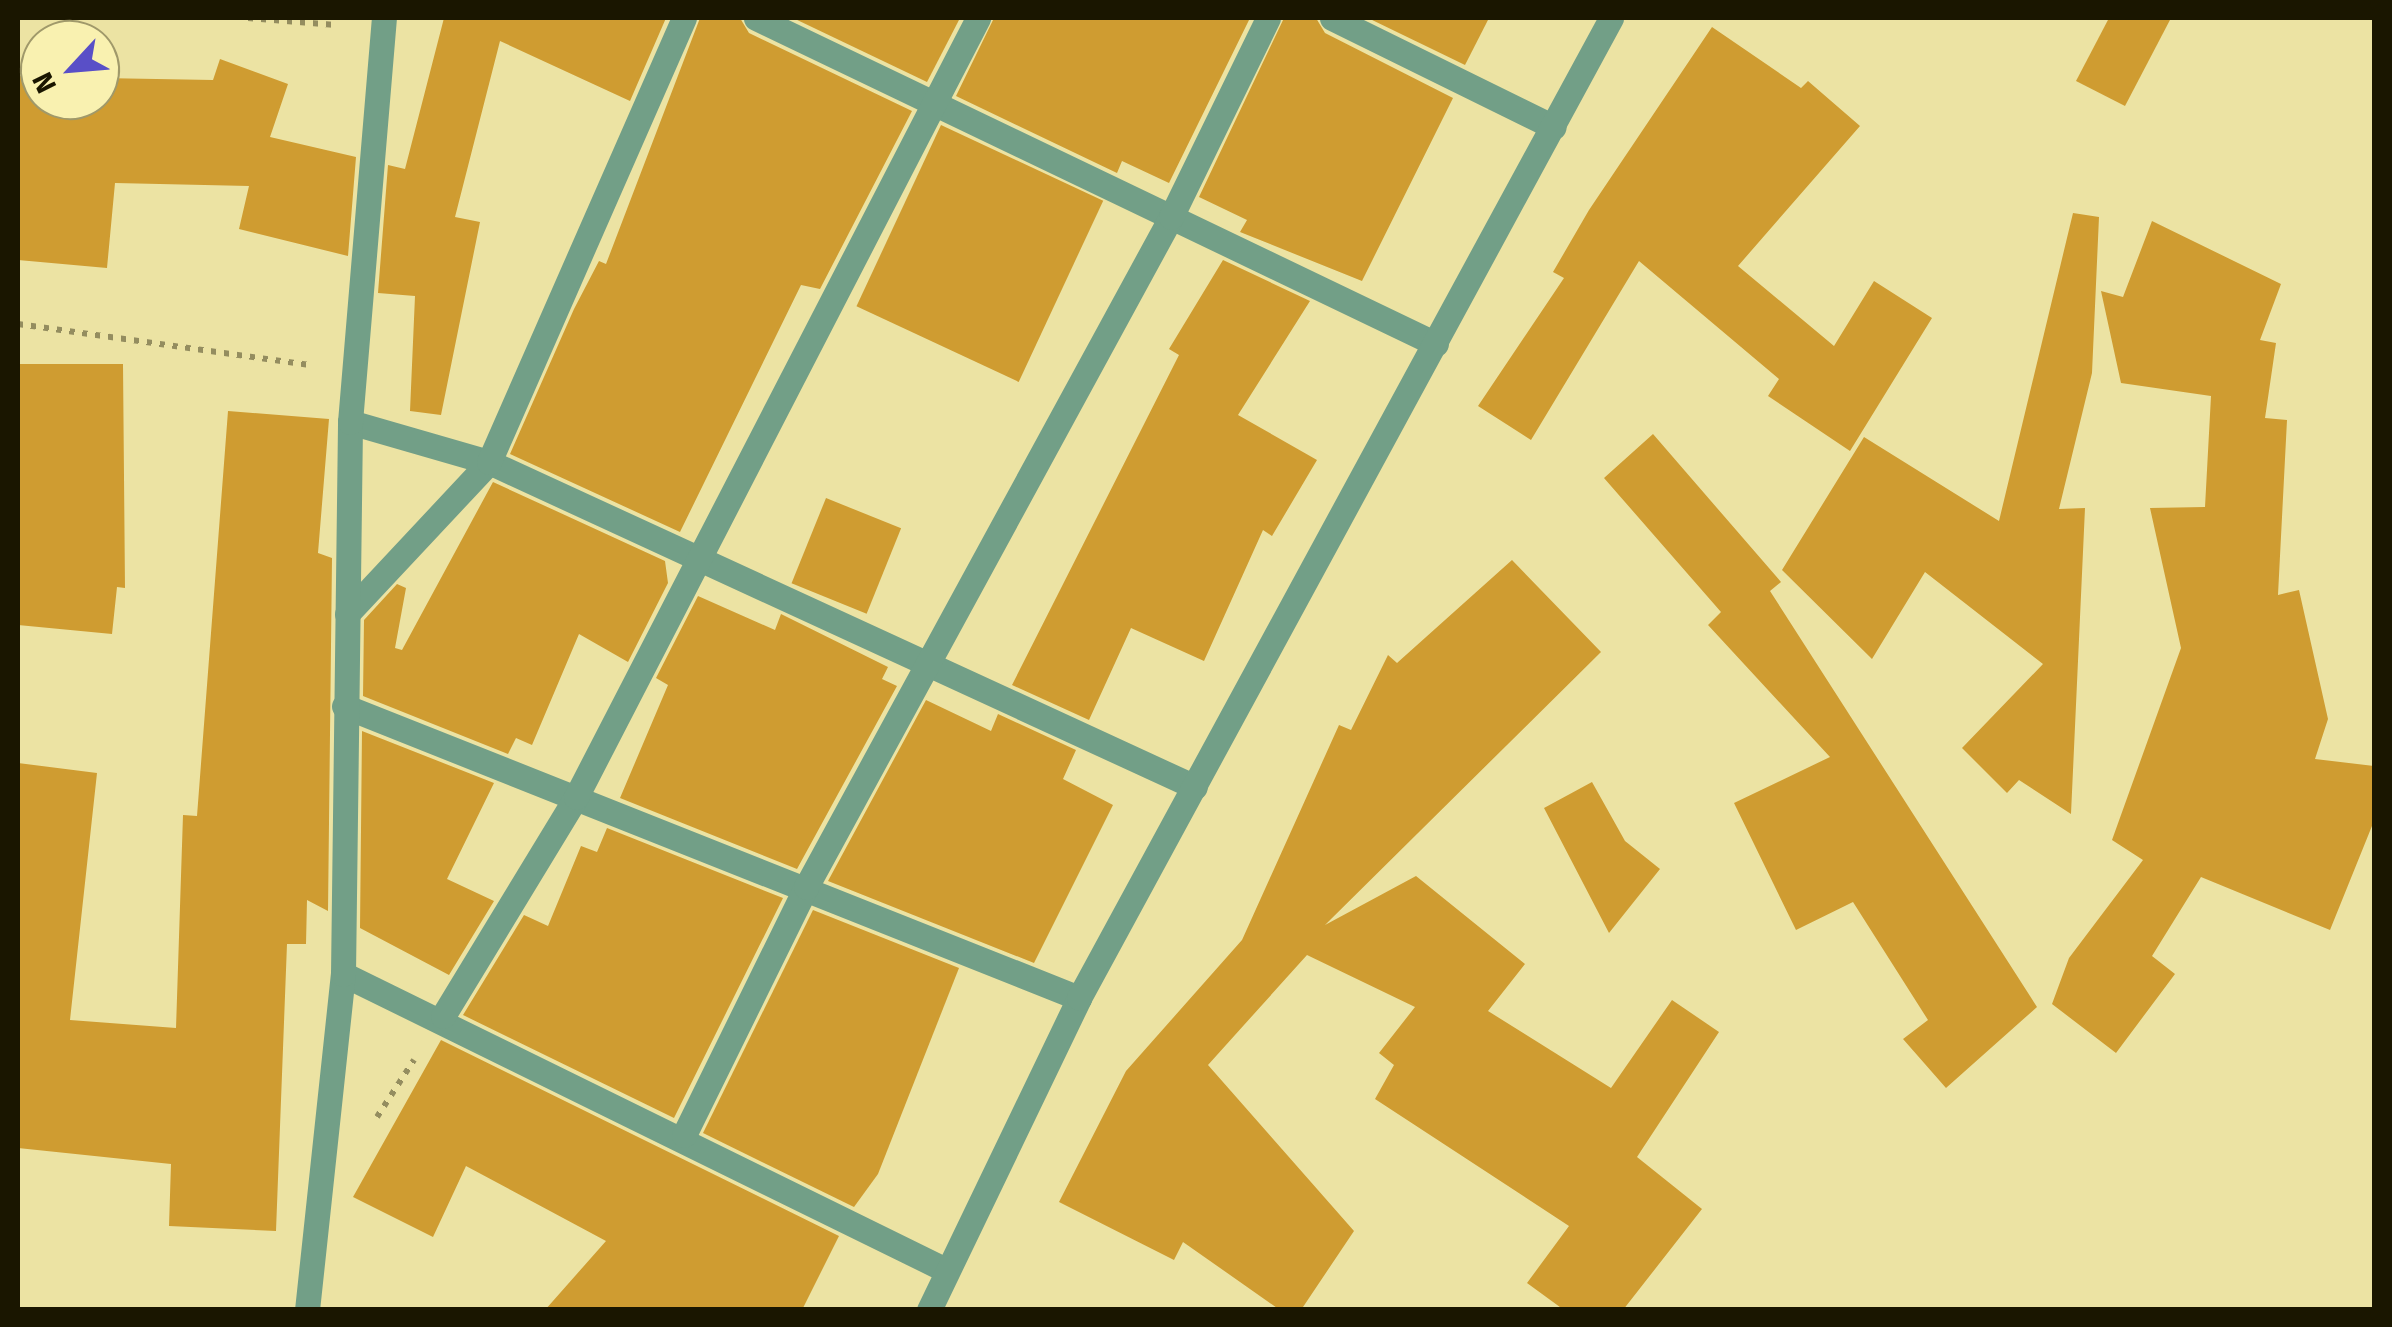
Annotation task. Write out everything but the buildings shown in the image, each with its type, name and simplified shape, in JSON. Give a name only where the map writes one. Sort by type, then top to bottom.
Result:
[{"type":"street","points":[[347,614],[488,462],[684,18]]},
{"type":"street","points":[[756,18],[929,106],[1436,344]]},
{"type":"street","points":[[443,1016],[576,797],[691,560],[978,18]]},
{"type":"street","points":[[684,1135],[806,887],[1171,217],[1268,18]]},
{"type":"street","points":[[1332,18],[1554,128]]},
{"type":"street","points":[[929,1310],[1078,998],[1611,18]]},
{"type":"street","points":[[307,1310],[342,974],[350,422],[384,23]]},
{"type":"street","points":[[350,422],[488,462],[922,668],[1195,787]]},
{"type":"street","points":[[344,706],[1078,998]]},
{"type":"street","points":[[342,974],[443,1016],[946,1270]]},
{"type":"path","points":[[248,18],[384,23]]},
{"type":"path","points":[[18,324],[354,371]]}]
